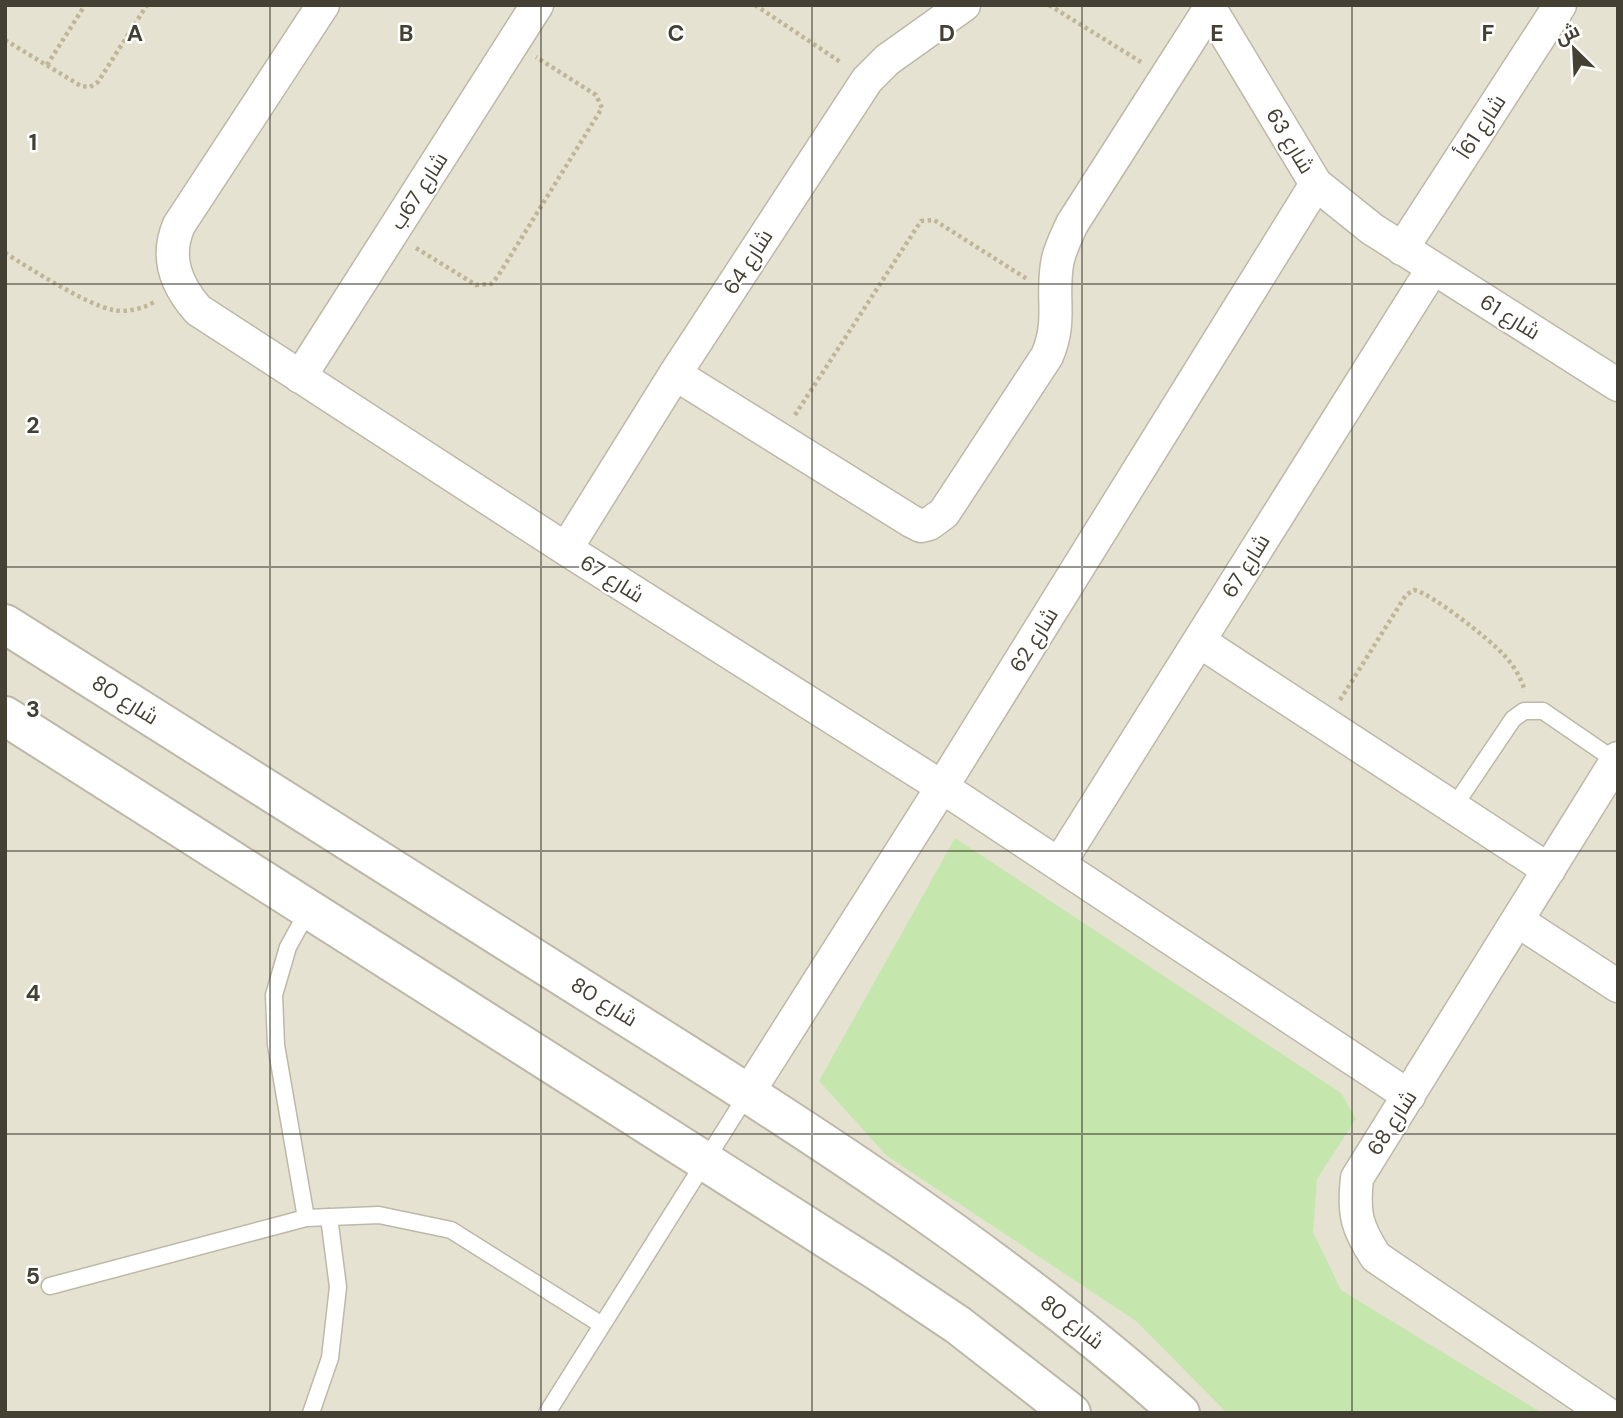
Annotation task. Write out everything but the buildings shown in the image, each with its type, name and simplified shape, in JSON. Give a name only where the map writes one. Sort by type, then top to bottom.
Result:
[{"type":"street","points":[[178,279],[172,258],[172,240],[179,225],[323,5]]},
{"type":"street","name":"شارع 67ب","points":[[300,377],[536,5]]},
{"type":"street","name":"شارع 64","points":[[566,550],[675,374],[867,80],[887,60],[964,5]]},
{"type":"street","name":"شارع 61أ","points":[[1402,249],[1560,5]]},
{"type":"street","points":[[675,374],[911,521],[920,526],[929,524],[944,513],[1047,356],[1055,337],[1058,316],[1054,297],[1058,259],[1072,224],[1209,7]]},
{"type":"street","name":"شارع 63","points":[[1209,7],[1316,184],[1343,208],[1402,249]]},
{"type":"street","name":"شارع 62","points":[[748,1093],[942,788],[1316,184]]},
{"type":"street","name":"شارع 61","points":[[1402,249],[1618,385]]},
{"type":"street","name":"شارع 67","points":[[1059,864],[1433,268]]},
{"type":"street","name":"شارع 67","points":[[178,279],[198,310],[566,550],[942,788],[1409,1096]]},
{"type":"street","name":"شارع 80","points":[[5,624],[748,1093],[926,1213],[1074,1321],[1180,1413]]},
{"type":"street","points":[[1199,641],[1549,870]]},
{"type":"street","points":[[5,716],[958,1325],[1071,1413]]},
{"type":"street","name":"شارع 68","points":[[1606,1413],[1376,1257],[1360,1234],[1353,1206],[1357,1178],[1617,760]]},
{"type":"street","points":[[1518,921],[1618,986]]},
{"type":"lane","points":[[1453,807],[1513,719],[1530,709],[1543,711],[1617,760]]},
{"type":"lane","points":[[306,1217],[276,1045],[274,995],[288,947],[309,909]]},
{"type":"lane","points":[[547,1413],[748,1093]]},
{"type":"lane","points":[[50,1286],[306,1217],[380,1215],[451,1230],[602,1325]]},
{"type":"lane","points":[[311,1413],[330,1358],[338,1287],[329,1217]]},
{"type":"path","points":[[47,65],[85,5]]},
{"type":"path","points":[[5,40],[81,86],[95,85],[147,5]]},
{"type":"path","points":[[755,5],[867,80]]},
{"type":"path","points":[[1049,5],[1166,78]]},
{"type":"path","points":[[392,233],[476,285],[491,284],[498,276],[602,108],[596,94],[513,43]]},
{"type":"path","points":[[779,439],[921,221],[934,219],[1054,297]]},
{"type":"path","points":[[5,253],[56,284],[113,310],[132,310],[150,305],[166,294],[178,279]]},
{"type":"path","points":[[1326,724],[1405,594],[1414,590],[1482,635],[1504,655],[1522,680],[1530,709]]},
{"type":"shaded area","points":[[5,5],[1618,5],[1618,1413],[5,1413]]},
{"type":"green space","points":[[955,838],[1341,1093],[1356,1119],[1317,1179],[1313,1232],[1341,1290],[1542,1413],[1227,1413],[1136,1321],[887,1156],[819,1081]]}]
